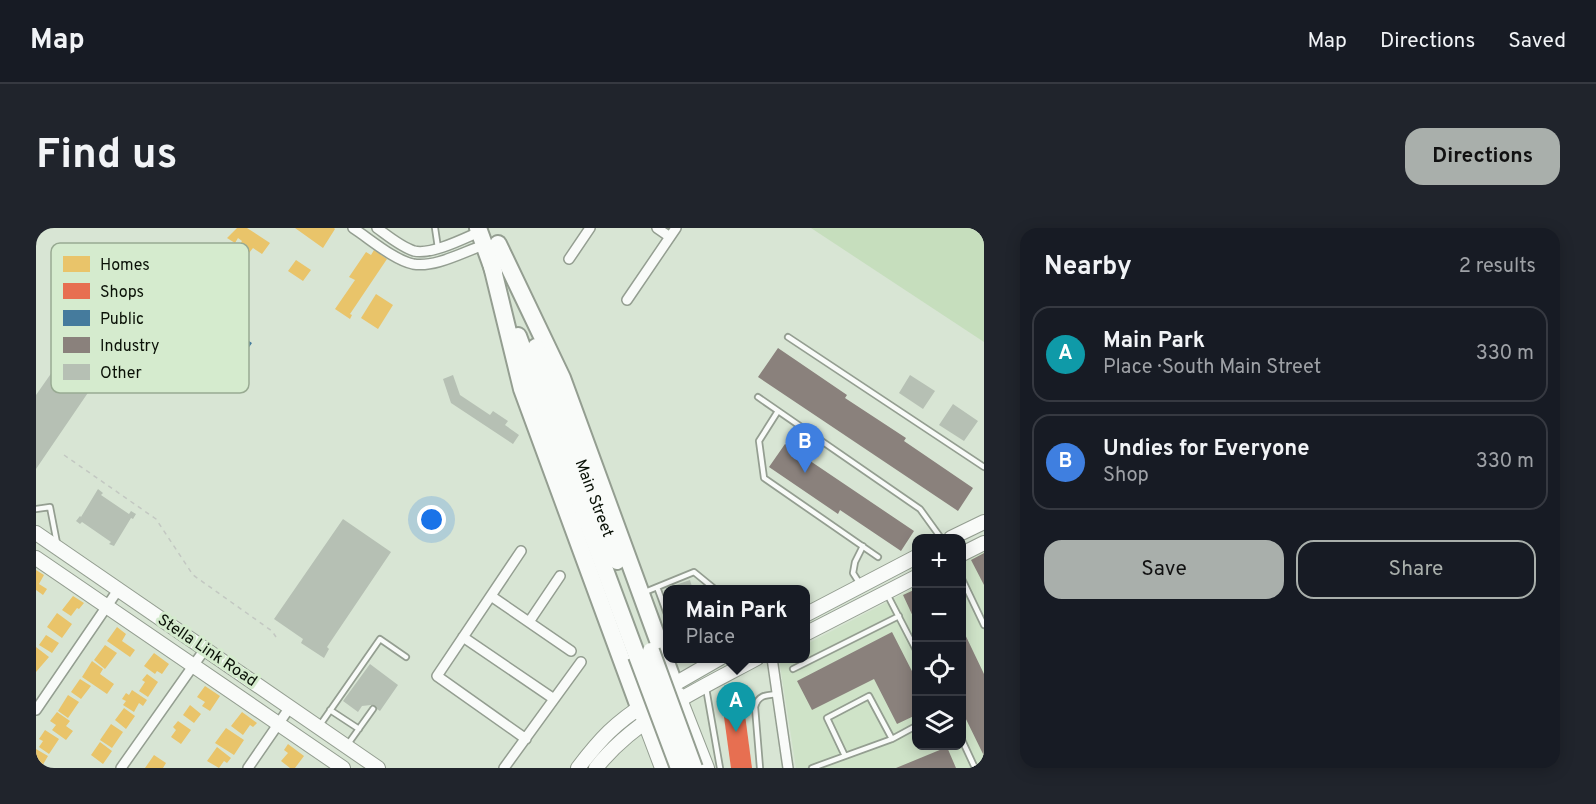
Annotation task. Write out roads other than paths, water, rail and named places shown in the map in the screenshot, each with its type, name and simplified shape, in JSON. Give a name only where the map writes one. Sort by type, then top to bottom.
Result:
[{"type":"highway","name":"Main Street","points":[[486,235],[490,262],[651,654],[679,768]]},
{"type":"highway","name":"Main Street","points":[[486,235],[694,768]]},
{"type":"highway","points":[[486,235],[562,378],[649,591],[651,654],[658,665],[640,678],[633,678],[625,672]]},
{"type":"highway","points":[[490,262],[522,389],[642,715]]},
{"type":"highway","points":[[651,654],[674,684]]},
{"type":"main road","points":[[959,534],[984,522]]},
{"type":"main road","name":"Stella Link Road","points":[[36,533],[376,768]]},
{"type":"main road","points":[[966,552],[984,543]]},
{"type":"main road","name":"Stella Link Road","points":[[36,558],[343,768]]},
{"type":"main road","points":[[810,612],[912,559]]},
{"type":"main road","points":[[810,632],[912,579]]},
{"type":"main road","points":[[861,587],[869,602]]},
{"type":"main road","points":[[596,768],[642,715],[674,684],[711,663]]},
{"type":"main road","points":[[578,768],[609,731],[681,700],[748,663]]},
{"type":"main road","points":[[674,684],[707,768]]},
{"type":"main road","points":[[642,715],[660,761]]},
{"type":"main road","points":[[660,761],[659,741],[661,738],[677,728],[686,729],[694,736]]},
{"type":"street","points":[[353,228],[402,260],[425,265],[486,235]]},
{"type":"street","points":[[377,228],[407,248],[416,251],[438,248],[486,235]]},
{"type":"street","points":[[569,259],[590,228]]},
{"type":"street","points":[[627,300],[673,232],[657,228]]},
{"type":"street","points":[[382,247],[389,236]]},
{"type":"street","points":[[520,551],[437,676],[526,739]]},
{"type":"street","points":[[529,622],[560,576]]},
{"type":"street","points":[[36,710],[118,590]]},
{"type":"street","points":[[491,596],[571,651]]},
{"type":"street","points":[[463,637],[554,699]]},
{"type":"street","points":[[121,768],[205,649]]},
{"type":"street","points":[[504,768],[580,662]]},
{"type":"street","points":[[773,663],[788,768]]},
{"type":"street","points":[[248,768],[290,707]]},
{"type":"lane","points":[[435,228],[438,248]]},
{"type":"lane","points":[[788,337],[984,467]]},
{"type":"lane","points":[[758,397],[921,509],[938,534]]},
{"type":"lane","points":[[778,411],[759,441],[764,478],[878,557]]},
{"type":"lane","points":[[36,509],[50,507],[58,549]]},
{"type":"lane","points":[[861,587],[853,573],[855,562],[863,546]]},
{"type":"lane","points":[[663,585],[694,572],[710,585]]},
{"type":"lane","points":[[663,585],[649,591],[663,609]]},
{"type":"lane","points":[[966,587],[984,625]]},
{"type":"lane","points":[[886,592],[912,642]]},
{"type":"lane","points":[[810,660],[898,616]]},
{"type":"lane","points":[[318,727],[380,639],[406,657]]},
{"type":"lane","points":[[793,669],[805,663]]},
{"type":"lane","points":[[706,686],[720,768]]},
{"type":"lane","points":[[760,768],[755,707],[757,700],[762,696],[777,694]]},
{"type":"lane","points":[[845,756],[826,718],[869,696],[891,739]]},
{"type":"lane","points":[[346,746],[373,709]]},
{"type":"lane","points":[[330,710],[359,729]]},
{"type":"lane","points":[[812,768],[891,739],[912,728]]},
{"type":"lane","points":[[966,749],[975,768]]},
{"type":"place","name":"Undies for Everyone","points":[[805,473]]},
{"type":"place","name":"Main Park","points":[[736,732]]}]
